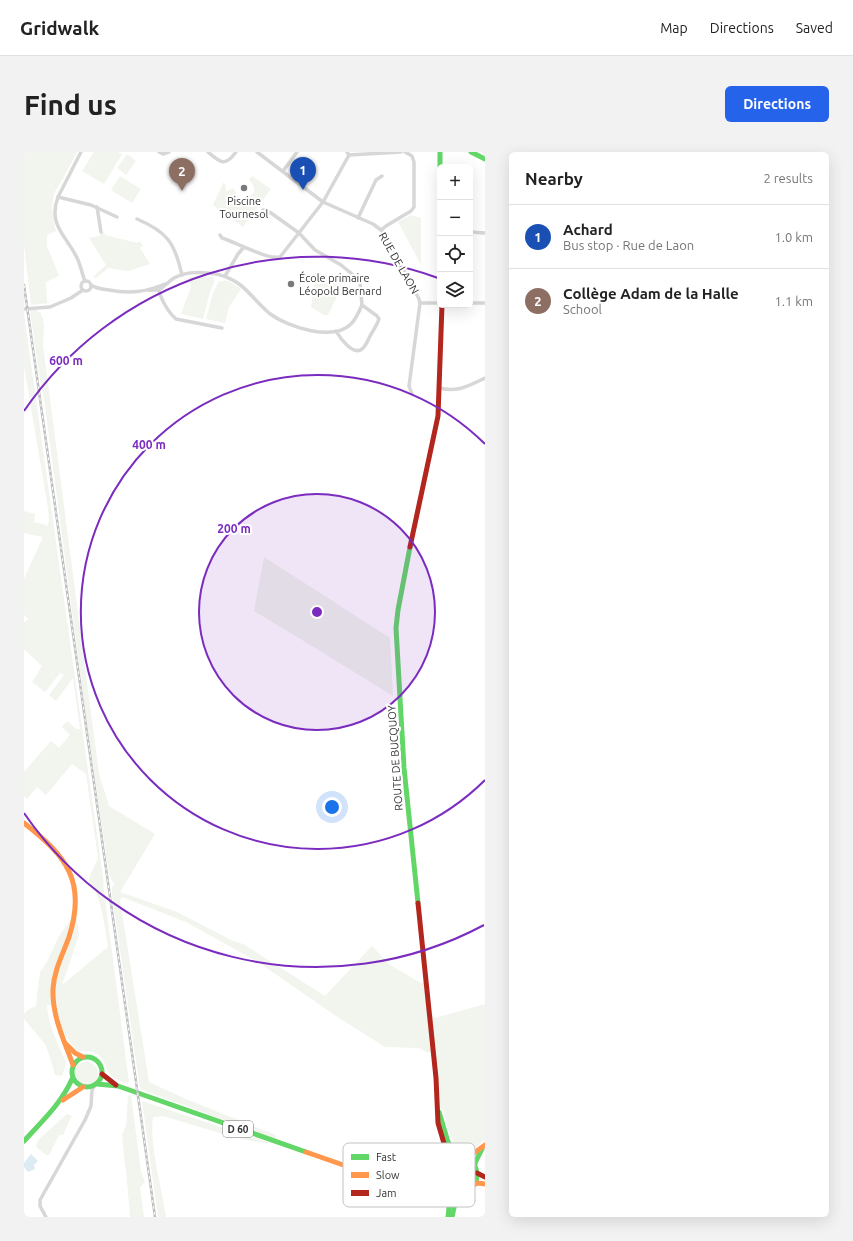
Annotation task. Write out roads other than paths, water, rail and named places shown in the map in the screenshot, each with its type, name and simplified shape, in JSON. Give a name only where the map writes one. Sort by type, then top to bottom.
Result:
[{"type":"main road","points":[[471,152],[485,158]]},
{"type":"main road","points":[[440,153],[440,164]]},
{"type":"main road","name":"ROUTE DE BUCQUOY","points":[[438,1104],[404,768],[396,628],[406,568],[439,413],[442,308]]},
{"type":"main road","points":[[24,823],[46,842],[65,862],[72,876],[75,887],[77,898],[75,916],[58,968],[53,990],[55,1018],[59,1033],[73,1065]]},
{"type":"main road","points":[[60,1102],[84,1087],[96,1085],[102,1074],[101,1065],[98,1062],[91,1057],[83,1057],[75,1053],[64,1042]]},
{"type":"main road","points":[[24,1141],[60,1102],[69,1088],[72,1079],[71,1071],[73,1065],[76,1061],[83,1057]]},
{"type":"main road","name":"D 60","points":[[102,1074],[118,1086],[127,1090],[343,1165]]},
{"type":"main road","points":[[72,1079],[78,1085],[84,1087]]},
{"type":"main road","name":"D 60","points":[[96,1085],[118,1086]]},
{"type":"main road","points":[[438,1104],[448,1143]]},
{"type":"main road","points":[[438,1104],[438,1123],[444,1143]]},
{"type":"main road","points":[[475,1152],[484,1146]]},
{"type":"main road","points":[[475,1181],[477,1173],[475,1163],[484,1146]]},
{"type":"main road","points":[[477,1173],[485,1178]]},
{"type":"main road","points":[[475,1184],[485,1184]]},
{"type":"main road","points":[[448,1217],[450,1207]]},
{"type":"main road","points":[[452,1217],[454,1207]]},
{"type":"street","points":[[81,152],[58,198],[56,215],[59,230],[78,260],[85,281],[89,282],[91,286],[125,293],[159,289],[182,275],[207,273],[225,276],[239,284],[270,313],[285,323],[313,331],[332,332],[342,330],[351,324],[362,305],[360,283],[357,278],[341,265],[315,250],[299,233],[271,213],[263,210]]},
{"type":"street","points":[[159,152],[163,154],[169,152]]},
{"type":"street","points":[[208,152],[224,162],[231,160],[236,152]]},
{"type":"street","name":"RUE DE LAON","points":[[257,152],[322,203],[373,224],[381,230],[394,251],[420,304],[409,386],[412,394]]},
{"type":"street","points":[[283,171],[297,152]]},
{"type":"street","points":[[220,235],[222,238],[244,248],[272,258],[277,258],[283,255],[322,203],[348,154],[401,152]]},
{"type":"street","points":[[381,230],[411,212],[414,207],[414,162],[412,156],[405,152]]},
{"type":"street","points":[[358,218],[376,180],[382,176]]},
{"type":"street","points":[[58,198],[97,207],[117,217]]},
{"type":"street","points":[[97,207],[101,232]]},
{"type":"street","points":[[137,219],[165,235],[178,256],[182,275]]},
{"type":"street","points":[[473,232],[485,233]]},
{"type":"street","points":[[225,276],[238,254],[244,248]]},
{"type":"street","points":[[83,290],[81,285],[85,281]]},
{"type":"street","points":[[24,309],[49,308],[71,298],[83,290],[88,291],[91,286]]},
{"type":"street","points":[[159,289],[172,315],[176,319],[222,328]]},
{"type":"street","points":[[420,304],[437,303]]},
{"type":"street","points":[[473,303],[485,303]]},
{"type":"street","points":[[336,331],[343,341],[354,350],[358,351],[362,349],[378,319],[377,316],[362,305]]},
{"type":"street","points":[[440,388],[448,390],[458,389],[485,378]]},
{"type":"street","points":[[46,1217],[40,1206],[40,1200],[85,1120],[90,1106],[91,1095],[96,1085]]},
{"type":"street","points":[[84,1087],[91,1095]]},
{"type":"railway","points":[[24,285],[155,1217]]},
{"type":"place","name":"Piscine Tournesol","points":[[244,188]]},
{"type":"place","name":"Achard","points":[[303,190]]},
{"type":"place","name":"Collège Adam de la Halle","points":[[182,191]]},
{"type":"place","name":"École primaire Léopold Bernard","points":[[291,284]]}]
